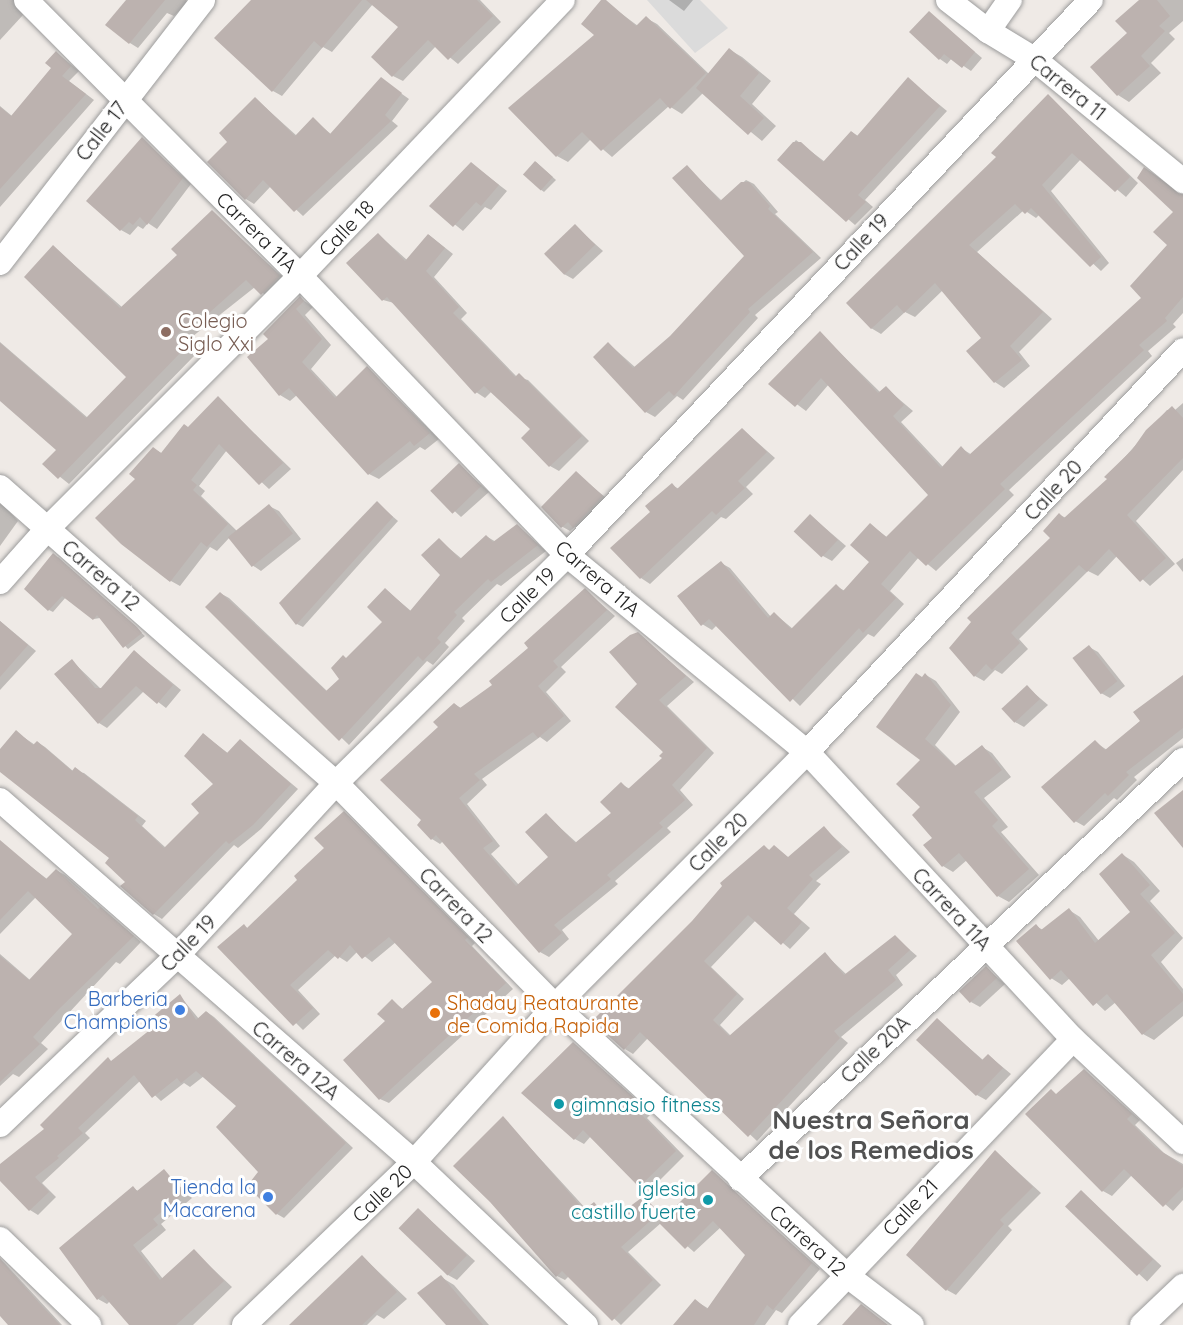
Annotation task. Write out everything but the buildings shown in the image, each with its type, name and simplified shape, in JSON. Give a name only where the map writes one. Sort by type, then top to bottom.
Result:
[{"type":"street","name":"Carrera 11A","points":[[26,0],[300,276],[567,555],[807,752],[1073,1039],[1183,1142]]},
{"type":"street","name":"Calle 17","points":[[0,262],[203,0]]},
{"type":"street","name":"Calle 18","points":[[0,582],[48,528],[300,276],[563,0]]},
{"type":"street","name":"Carrera 11","points":[[948,0],[988,31],[1034,59],[1183,181]]},
{"type":"street","points":[[988,31],[1010,0]]},
{"type":"street","name":"Calle 19","points":[[0,1125],[176,957],[336,783],[567,555],[1091,0]]},
{"type":"street","name":"Calle 20","points":[[244,1325],[414,1162],[555,1006],[807,752],[1183,350]]},
{"type":"street","name":"Carrera 12","points":[[0,487],[336,783],[555,1006],[845,1274],[912,1325]]},
{"type":"street","points":[[984,944],[1183,760]]},
{"type":"street","name":"Carrera 12A","points":[[0,800],[176,957],[414,1162],[586,1325]]},
{"type":"street","name":"Calle 20A","points":[[740,1179],[984,944]]},
{"type":"street","name":"Calle 21","points":[[800,1325],[845,1274],[1073,1039]]},
{"type":"street","points":[[0,1239],[88,1325]]},
{"type":"street","points":[[1142,1325],[1183,1286]]},
{"type":"shaded area","points":[[647,0],[700,0],[728,28],[695,53]]},
{"type":"place","name":"Colegio Siglo Xxi","points":[[166,332]]},
{"type":"place","name":"Barberia Champions","points":[[180,1010]]},
{"type":"place","name":"Shaday Reataurante de Comida Rapida","points":[[435,1013]]},
{"type":"place","name":"gimnasio fitness","points":[[559,1104]]},
{"type":"place","name":"Tienda la Macarena","points":[[268,1197]]},
{"type":"place","name":"iglesia castillo fuerte","points":[[708,1200]]},
{"type":"district","name":"Nuestra Señora de los Remedios","points":[[871,1135]]}]
